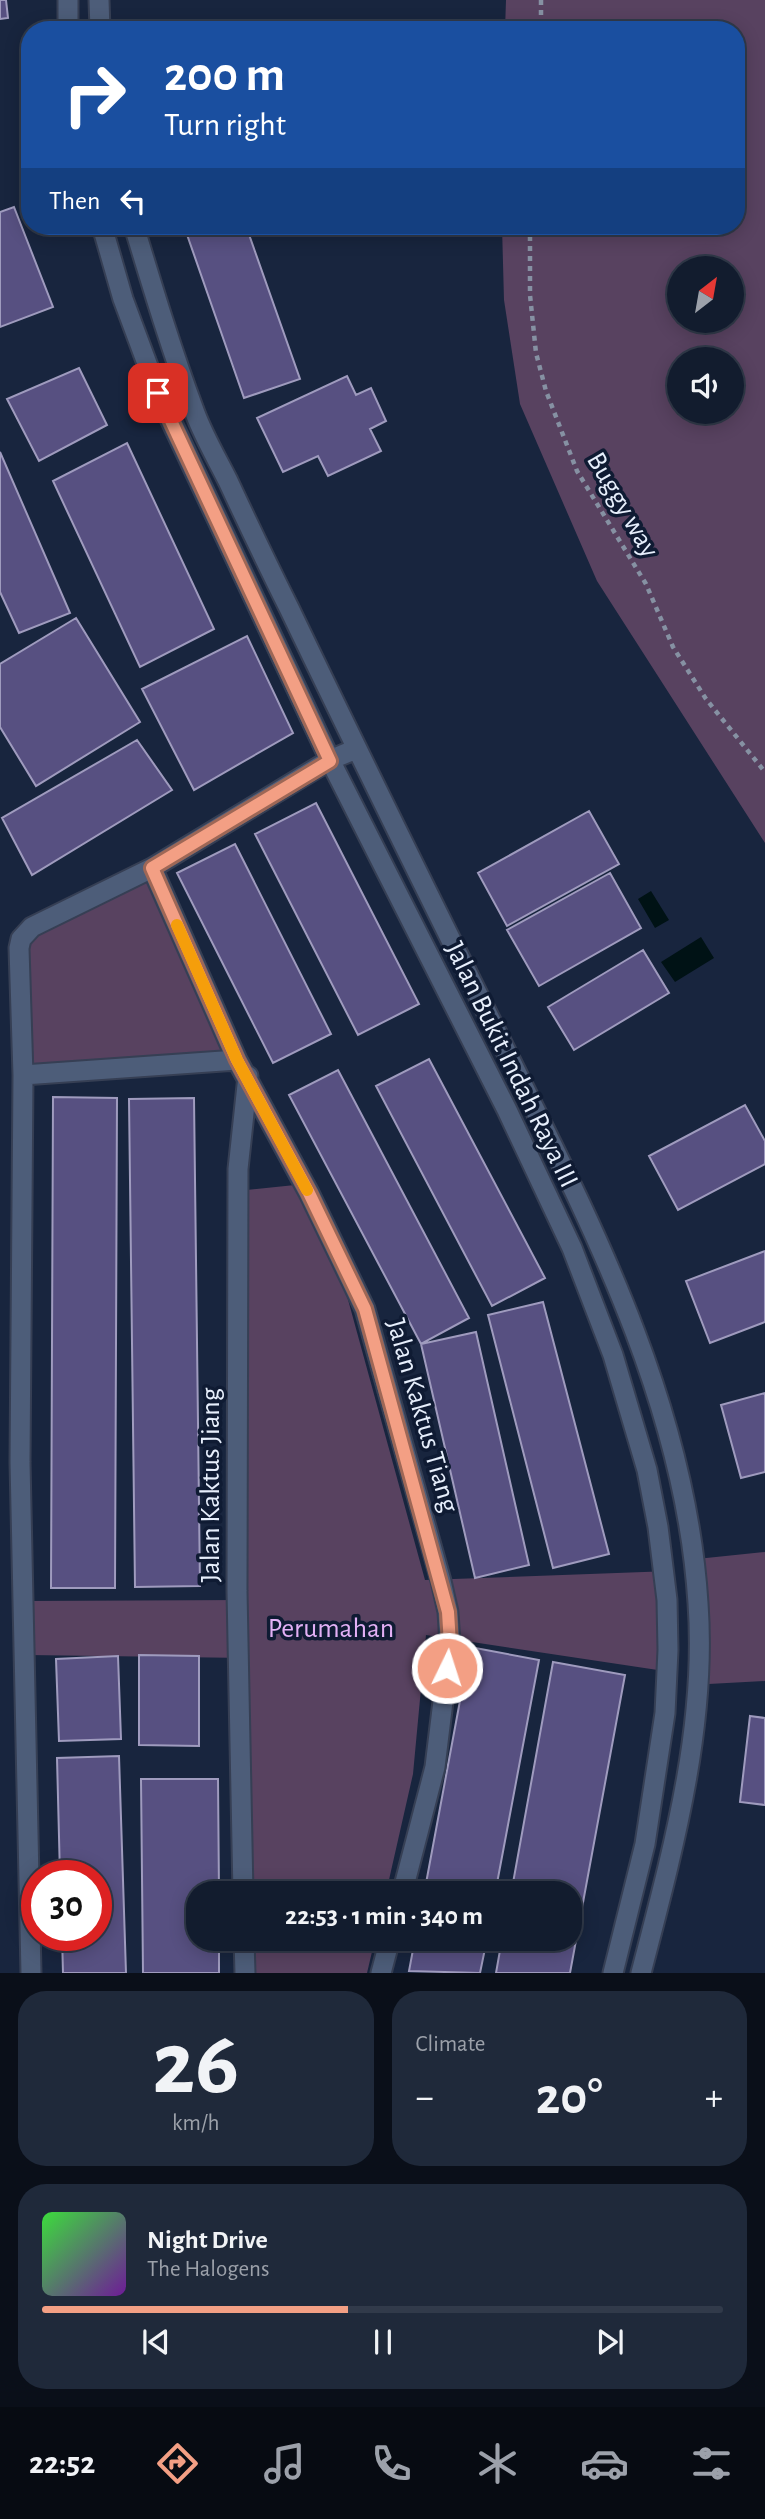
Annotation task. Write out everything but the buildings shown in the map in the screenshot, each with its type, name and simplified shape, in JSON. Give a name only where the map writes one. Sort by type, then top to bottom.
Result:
[{"type":"street","points":[[68,0],[68,21]]},
{"type":"street","points":[[99,0],[100,21]]},
{"type":"street","name":"Jalan Bukit Indah Raya III","points":[[105,235],[123,299],[158,393],[330,761],[507,1110],[572,1248],[613,1355],[647,1470],[658,1527],[667,1600],[668,1650],[664,1713],[645,1844],[613,1973]]},
{"type":"street","points":[[137,235],[197,417],[356,749],[597,1237],[640,1345],[677,1464],[689,1526],[698,1599],[700,1652],[695,1720],[673,1852],[641,1973]]},
{"type":"street","points":[[32,1973],[20,1462],[23,1075],[19,948],[21,939],[32,927],[152,868],[330,761],[356,749]]},
{"type":"street","name":"Jalan Kaktus Tiang","points":[[152,868],[243,1068],[309,1193],[365,1309],[448,1612],[450,1644],[435,1767],[405,1881]]},
{"type":"street","points":[[23,1075],[243,1068]]},
{"type":"street","name":"Jalan Kaktus Jiang","points":[[243,1068],[237,1182],[237,1591],[243,1881]]},
{"type":"street","points":[[572,1248],[597,1237]]},
{"type":"street","points":[[244,1951],[245,1973]]},
{"type":"street","points":[[381,1973],[387,1951]]},
{"type":"path","points":[[541,0],[541,21]]},
{"type":"path","name":"Buggy way","points":[[530,235],[530,295],[536,353],[546,391],[577,471],[646,584],[673,647],[706,699],[765,772]]},
{"type":"green space","points":[[506,0],[765,0],[765,843],[597,581],[520,404],[504,300],[502,235],[745,235],[745,21],[505,21]]},
{"type":"green space","points":[[151,859],[234,1059],[27,1072],[25,927]]},
{"type":"green space","name":"Perumahan","points":[[295,1185],[344,1285],[425,1580],[671,1571],[671,1672],[426,1635],[413,1774],[389,1881],[252,1881],[247,1658],[28,1655],[26,1601],[246,1600],[237,1191]]},
{"type":"green space","points":[[765,1552],[765,1681],[690,1685],[687,1560]]},
{"type":"green space","points":[[253,1951],[372,1951],[367,1973],[254,1973]]},
{"type":"shaded area","points":[[651,891],[669,920],[655,928],[638,899]]},
{"type":"shaded area","points":[[701,937],[714,958],[675,982],[661,962]]},
{"type":"slow traffic","points":[[177,925],[237,1060],[307,1190]]},
{"type":"route","points":[[158,393],[330,761],[152,868],[237,1060],[309,1193],[365,1309],[441,1581],[448,1612],[450,1644],[447,1668]]}]
